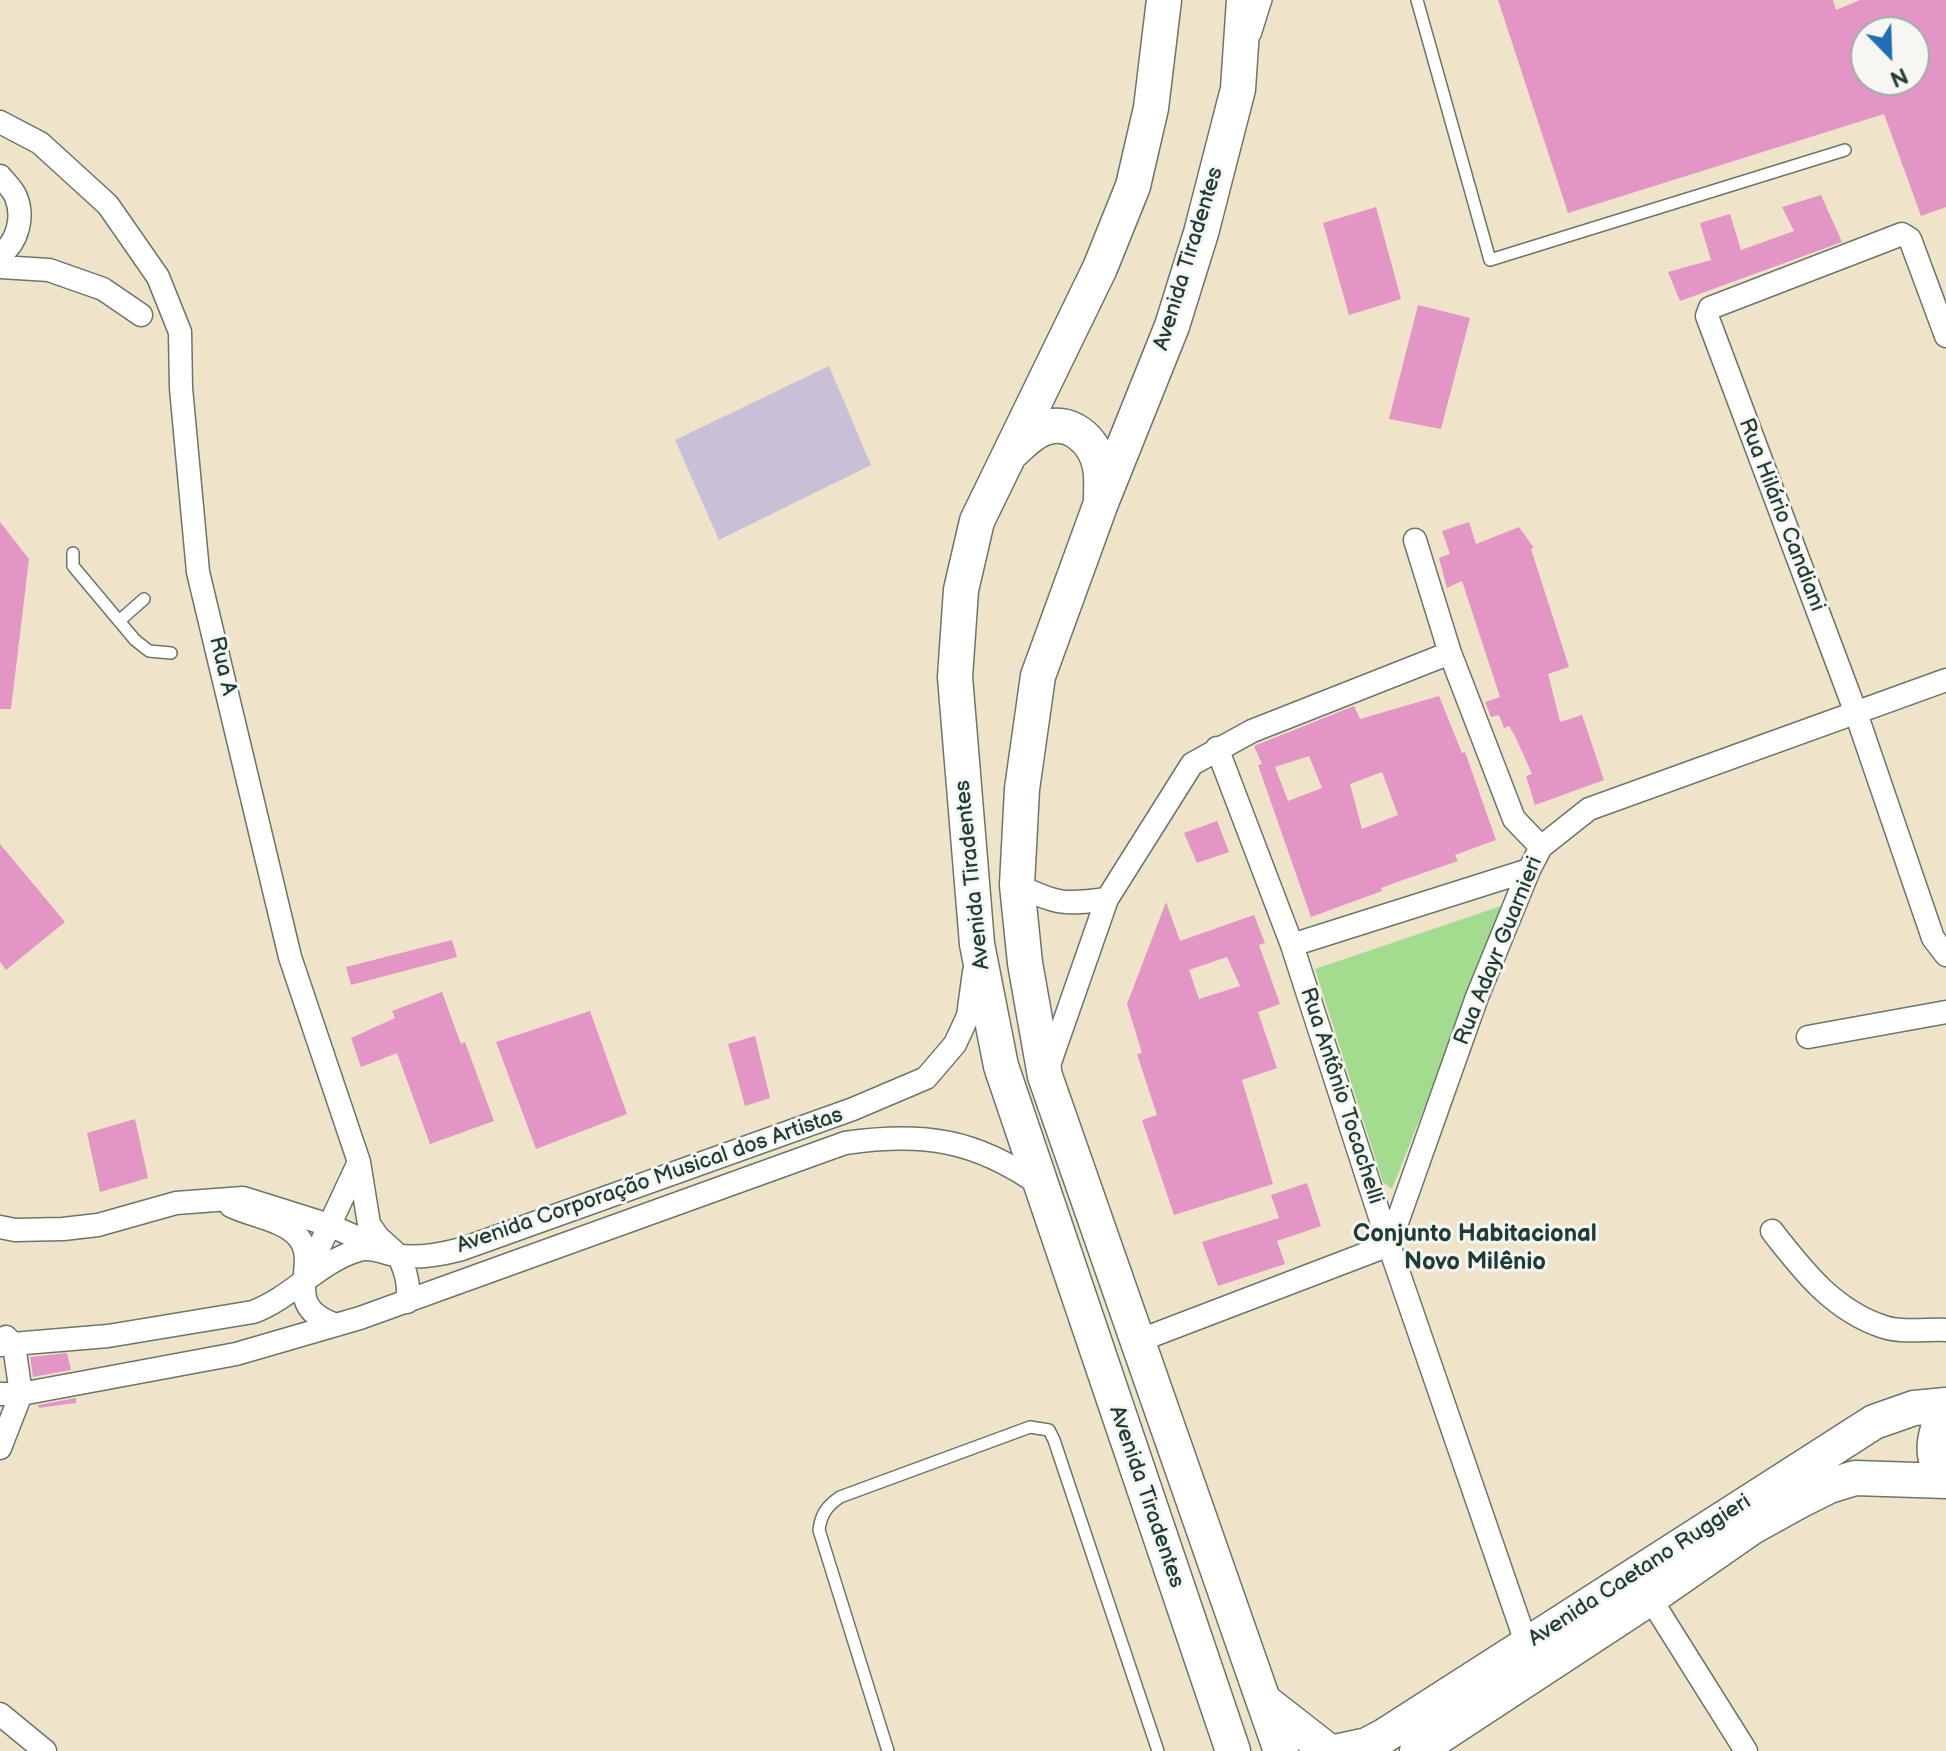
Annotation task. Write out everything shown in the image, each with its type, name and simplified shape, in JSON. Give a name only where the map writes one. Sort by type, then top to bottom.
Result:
[{"type":"main road","name":"Avenida Tiradentes","points":[[1164,0],[1151,108],[1133,186],[1100,268],[977,521],[961,590],[955,677],[977,944],[1001,1066],[1230,1750]]},
{"type":"main road","name":"Avenida Tiradentes","points":[[1244,0],[1238,89],[1201,233],[1172,326],[1101,503],[1038,676],[1022,789],[1017,885],[1025,963],[1045,1076],[1281,1751]]},
{"type":"main road","points":[[1012,452],[1038,430],[1057,424],[1074,429],[1095,451],[1100,468],[1101,503]]},
{"type":"main road","points":[[1946,1406],[1933,1440],[1937,1468],[1946,1480]]},
{"type":"main road","name":"Avenida Caetano Ruggieri","points":[[1417,1751],[1532,1658],[1874,1422],[1914,1408],[1946,1406]]},
{"type":"main road","name":"Avenida Caetano Ruggieri","points":[[1339,1751],[1367,1745],[1650,1598],[1752,1527],[1829,1486],[1855,1478],[1946,1480]]},
{"type":"main road","points":[[1264,1701],[1328,1751]]},
{"type":"street","name":"Rua A","points":[[0,122],[40,143],[108,205],[158,277],[180,332],[181,388],[198,572],[290,957],[359,1162],[369,1224],[399,1256]]},
{"type":"street","points":[[0,176],[15,196],[20,215],[16,236],[0,255]]},
{"type":"street","name":"Rua Hilário Candiani","points":[[1946,336],[1910,239],[1902,234],[1710,308],[1707,316],[1856,713],[1924,914],[1933,938],[1946,955]]},
{"type":"street","points":[[0,267],[49,270],[103,289],[141,315]]},
{"type":"street","points":[[1415,540],[1450,653],[1514,819],[1541,847]]},
{"type":"street","points":[[1045,1076],[1107,899],[1192,764],[1252,731],[1450,653]]},
{"type":"street","name":"Rua Adayr Guarnieri","points":[[1389,1245],[1477,997],[1541,847],[1589,809],[1946,680]]},
{"type":"street","name":"Rua Antônio Tocachelli","points":[[1217,748],[1292,945],[1389,1245],[1532,1658]]},
{"type":"street","points":[[1292,945],[1529,870]]},
{"type":"street","points":[[1017,885],[1059,903],[1107,899]]},
{"type":"street","points":[[1924,914],[1946,906]]},
{"type":"street","name":"Avenida Corporação Musical dos Artistas","points":[[5,1340],[108,1336],[253,1312],[271,1305],[321,1267],[363,1249],[399,1256],[431,1256],[462,1249],[853,1109],[926,1078],[955,1044],[968,1016],[977,944]]},
{"type":"street","points":[[1808,1037],[1946,1012]]},
{"type":"street","points":[[853,1109],[864,1141]]},
{"type":"street","name":"Avenida Corporação Musical dos Artistas","points":[[10,1394],[236,1354],[336,1325],[845,1143],[905,1137],[962,1144],[1014,1166],[1040,1185]]},
{"type":"street","points":[[302,1284],[359,1162]]},
{"type":"street","points":[[0,1227],[15,1230],[75,1228],[98,1225],[176,1203],[243,1198],[329,1225],[399,1256],[408,1277],[407,1302]]},
{"type":"street","points":[[220,1200],[297,1235],[306,1253],[302,1284],[313,1311],[321,1320],[336,1325]]},
{"type":"street","points":[[1772,1231],[1808,1276],[1834,1302],[1885,1328],[1946,1330]]},
{"type":"street","points":[[1138,1341],[1389,1245]]},
{"type":"street","points":[[0,1448],[10,1394],[5,1340]]},
{"type":"street","points":[[1650,1598],[1746,1751]]},
{"type":"street","points":[[0,1714],[45,1751]]},
{"type":"lane","points":[[1238,89],[1266,0]]},
{"type":"lane","points":[[1417,0],[1490,260],[1845,150]]},
{"type":"lane","points":[[73,553],[73,566],[119,621],[149,651],[171,653]]},
{"type":"lane","points":[[119,621],[144,599]]},
{"type":"lane","points":[[888,1751],[819,1530],[820,1519],[840,1497],[1030,1427],[1049,1430],[1054,1440],[1158,1751]]},
{"type":"shaded area","points":[[829,366],[871,465],[719,540],[675,440]]},
{"type":"green space","points":[[1504,905],[1392,1189],[1383,1182],[1315,969]]},
{"type":"building","points":[[1498,0],[1833,0],[1836,10],[1860,0],[1946,0],[1946,207],[1921,216],[1884,114],[1568,213]]},
{"type":"building","points":[[1821,195],[1842,242],[1680,301],[1668,272],[1711,260],[1700,223],[1730,214],[1741,250],[1794,231],[1782,207]]},
{"type":"building","points":[[1376,207],[1401,299],[1349,315],[1323,223]]},
{"type":"building","points":[[1418,305],[1470,318],[1441,429],[1389,419]]},
{"type":"building","points":[[0,522],[29,559],[11,709],[0,709]]},
{"type":"building","points":[[1469,522],[1476,544],[1519,527],[1534,548],[1531,549],[1569,667],[1548,674],[1560,722],[1582,715],[1604,780],[1535,805],[1526,776],[1532,774],[1515,736],[1509,726],[1504,728],[1499,715],[1491,717],[1485,702],[1500,697],[1462,581],[1447,588],[1439,558],[1450,554],[1442,531]]},
{"type":"building","points":[[1439,696],[1462,753],[1465,752],[1496,840],[1455,855],[1458,861],[1311,917],[1254,746],[1354,706],[1360,719]],"holes":[[[1309,756],[1322,788],[1288,801],[1275,767]],[[1382,772],[1398,815],[1362,829],[1350,784]]]},
{"type":"building","points":[[1217,821],[1229,852],[1197,863],[1184,833]]},
{"type":"building","points":[[0,844],[65,922],[6,970],[0,962]]},
{"type":"building","points":[[1166,902],[1180,941],[1254,915],[1265,943],[1259,945],[1280,1004],[1258,1012],[1277,1068],[1242,1080],[1273,1184],[1174,1215],[1142,1120],[1157,1115],[1137,1054],[1142,1053],[1127,1004]],"holes":[[[1227,957],[1240,986],[1199,999],[1189,970]]]},
{"type":"building","points":[[452,940],[457,957],[351,985],[346,967]]},
{"type":"building","points":[[442,992],[461,1044],[465,1042],[494,1121],[430,1144],[397,1053],[361,1067],[351,1038],[395,1018],[392,1011]]},
{"type":"building","points":[[590,1011],[627,1114],[536,1149],[496,1042]]},
{"type":"building","points":[[755,1036],[770,1098],[745,1106],[728,1044]]},
{"type":"building","points":[[135,1119],[148,1178],[100,1192],[87,1133]]},
{"type":"building","points":[[1307,1183],[1321,1226],[1277,1241],[1285,1264],[1218,1286],[1202,1242],[1279,1218],[1271,1195]]},
{"type":"building","points":[[67,1353],[71,1370],[33,1377],[30,1357]]},
{"type":"building","points":[[76,1398],[76,1403],[39,1408],[38,1405]]},
{"type":"district","name":"Conjunto Habitacional Novo Milênio","points":[[1475,1249]]}]
